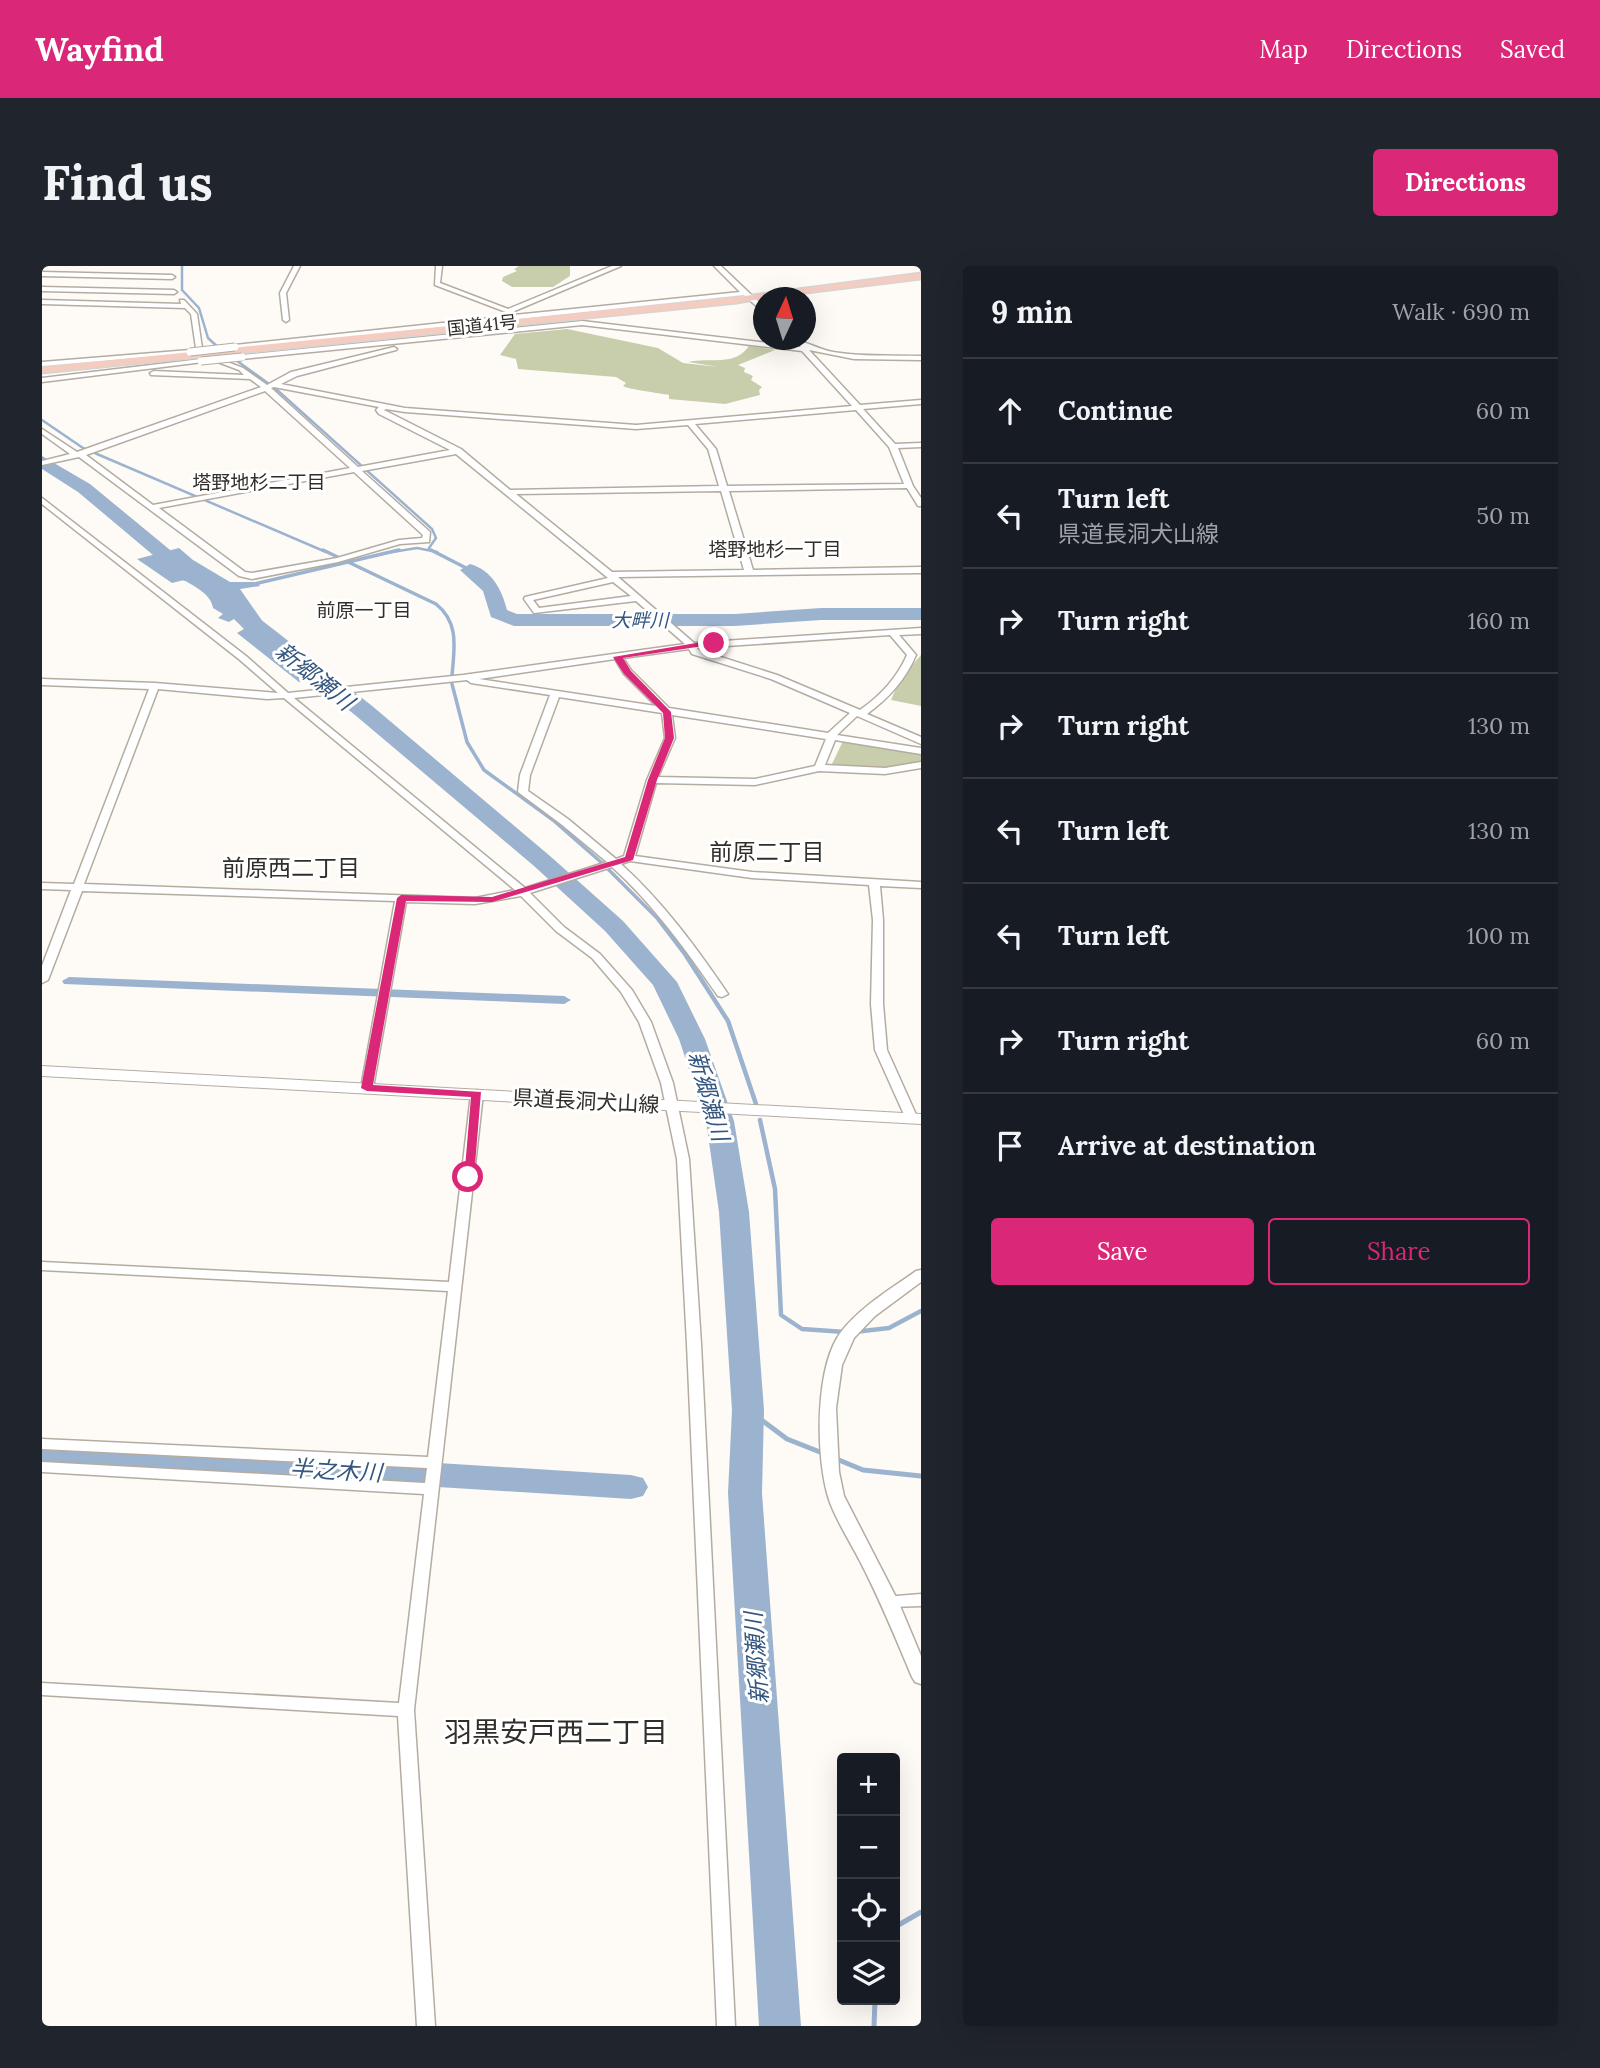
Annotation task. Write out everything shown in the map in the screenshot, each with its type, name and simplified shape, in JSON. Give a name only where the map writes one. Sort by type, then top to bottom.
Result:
[{"type":"highway","name":"国道41号","points":[[816,294],[921,280]]},
{"type":"highway","name":"国道41号","points":[[816,296],[921,280]]},
{"type":"highway","name":"国道41号","points":[[42,377],[753,302]]},
{"type":"main road","name":"県道長洞犬山線","points":[[42,1071],[917,1119]]},
{"type":"street","points":[[171,266],[174,292],[194,314],[200,348]]},
{"type":"street","points":[[286,320],[283,293],[297,266]]},
{"type":"street","points":[[439,266],[437,284],[512,316],[618,266]]},
{"type":"street","points":[[717,266],[753,300]]},
{"type":"street","points":[[42,274],[172,277]]},
{"type":"street","points":[[42,289],[174,292]]},
{"type":"street","points":[[42,302],[186,306]]},
{"type":"street","points":[[42,364],[190,352],[512,316],[753,302]]},
{"type":"street","points":[[42,377],[586,323],[753,342]]},
{"type":"street","points":[[42,463],[80,454],[269,386],[294,374],[424,339]]},
{"type":"street","points":[[806,350],[893,446],[909,486],[921,504]]},
{"type":"street","points":[[816,350],[860,356],[921,358]]},
{"type":"street","points":[[42,431],[80,454],[242,574],[252,576],[338,560],[399,542],[426,540],[427,534],[269,386],[241,369],[217,360]]},
{"type":"street","points":[[113,371],[252,377]]},
{"type":"street","points":[[269,386],[438,414],[636,427],[921,402]]},
{"type":"street","points":[[385,406],[380,410],[382,412],[458,451],[663,619],[695,652],[774,677],[921,741]]},
{"type":"street","points":[[691,424],[712,449],[748,572]]},
{"type":"street","points":[[893,446],[921,445]]},
{"type":"street","points":[[153,508],[458,451]]},
{"type":"street","points":[[509,492],[909,486]]},
{"type":"street","points":[[42,500],[243,658],[523,892],[560,929],[596,956],[626,990],[645,1022],[659,1057],[683,1158],[726,2026]]},
{"type":"street","points":[[638,598],[537,611],[528,599],[612,577],[921,570]]},
{"type":"street","points":[[42,682],[155,686],[287,696],[463,678],[714,643],[921,631]]},
{"type":"street","points":[[819,768],[834,738],[833,733],[858,713],[879,702],[909,664],[912,655],[893,634]]},
{"type":"street","points":[[618,657],[627,673],[667,712],[670,738],[652,780],[629,858]]},
{"type":"street","points":[[463,678],[555,695],[921,751]]},
{"type":"street","points":[[42,980],[155,686]]},
{"type":"street","points":[[555,695],[525,775],[523,792],[572,827],[614,864],[676,929],[722,994]]},
{"type":"street","points":[[652,780],[755,782],[819,768],[885,771],[921,765]]},
{"type":"street","points":[[42,886],[475,901],[523,892],[629,858],[752,874],[921,885]]},
{"type":"street","points":[[874,882],[878,920],[877,1004],[881,1049],[917,1119]]},
{"type":"street","points":[[367,1088],[401,898]]},
{"type":"street","points":[[426,2026],[406,1710],[477,1094]]},
{"type":"street","points":[[42,1266],[455,1287]]},
{"type":"street","points":[[921,1275],[850,1331],[834,1365],[829,1385],[831,1472],[836,1496],[889,1601],[921,1677]]},
{"type":"street","points":[[42,1444],[434,1464]]},
{"type":"street","points":[[42,1467],[433,1489]]},
{"type":"street","points":[[889,1601],[921,1600]]},
{"type":"street","points":[[42,1689],[406,1710]]},
{"type":"green space","points":[[519,266],[570,266],[570,276],[553,287],[512,287],[502,281],[503,277],[517,271],[514,269]]},
{"type":"green space","points":[[567,329],[658,348],[683,363],[719,367],[688,362],[737,357],[749,346],[753,347],[753,350],[775,350],[738,365],[745,368],[744,372],[753,376],[751,380],[762,387],[759,390],[760,395],[725,404],[669,399],[669,395],[623,386],[626,383],[616,377],[518,369],[516,359],[500,355],[515,334]]},
{"type":"green space","points":[[921,655],[921,706],[891,700],[900,679]]},
{"type":"green space","points":[[843,741],[921,752],[921,763],[880,768],[831,766]]},
{"type":"water","points":[[179,548],[193,560],[230,582],[257,582],[260,586],[240,589],[263,622],[255,628],[312,678],[299,682],[237,633],[244,629],[234,619],[229,622],[218,618],[223,614],[213,608],[202,591],[184,580],[172,583],[137,559]]},
{"type":"waterway","points":[[182,266],[182,290],[199,308],[208,338],[220,349]]},
{"type":"waterway","points":[[233,358],[276,389],[432,529],[436,538],[429,548]]},
{"type":"waterway","points":[[42,420],[83,448],[326,552]]},
{"type":"waterway","name":"新郷瀬川","points":[[42,461],[84,488],[191,577]]},
{"type":"waterway","points":[[392,552],[417,548],[434,551]]},
{"type":"waterway","points":[[323,550],[348,562]]},
{"type":"waterway","points":[[348,562],[399,550]]},
{"type":"waterway","points":[[434,551],[470,570]]},
{"type":"waterway","points":[[254,584],[348,562]]},
{"type":"waterway","points":[[348,562],[436,604],[444,611],[454,637],[452,676]]},
{"type":"waterway","name":"大畔川","points":[[470,570],[492,589],[498,613],[514,620],[735,620],[821,614],[921,614]]},
{"type":"waterway","name":"新郷瀬川","points":[[226,602],[363,710],[542,861],[614,926],[664,982],[692,1039],[720,1121],[734,1212],[748,1410],[745,1493],[780,2026]]},
{"type":"waterway","points":[[452,684],[467,742],[484,770],[553,820],[602,863],[659,920]]},
{"type":"waterway","points":[[659,920],[685,954],[728,1021],[756,1104]]},
{"type":"waterway","points":[[69,981],[564,1000]]},
{"type":"waterway","points":[[760,1120],[775,1189],[781,1315],[802,1329],[845,1332]]},
{"type":"waterway","points":[[854,1332],[889,1328],[921,1311]]},
{"type":"waterway","points":[[748,1410],[787,1439],[825,1454]]},
{"type":"waterway","name":"半之木川","points":[[42,1454],[164,1458],[631,1487]]},
{"type":"waterway","points":[[834,1458],[863,1470],[921,1476]]},
{"type":"waterway","points":[[900,1924],[921,1912]]},
{"type":"waterway","points":[[874,2026],[875,2005]]},
{"type":"district","name":"塔野地杉二丁目","points":[[259,482]]},
{"type":"district","name":"塔野地杉一丁目","points":[[775,549]]},
{"type":"district","name":"前原一丁目","points":[[364,610]]},
{"type":"district","name":"前原二丁目","points":[[767,851]]},
{"type":"district","name":"前原西二丁目","points":[[291,867]]},
{"type":"district","name":"羽黒安戸西二丁目","points":[[556,1732]]},
{"type":"route","points":[[468,1177],[477,1094],[367,1088],[401,898],[492,900],[629,858],[652,780],[670,738],[667,712],[627,673],[618,657],[714,643]]}]
